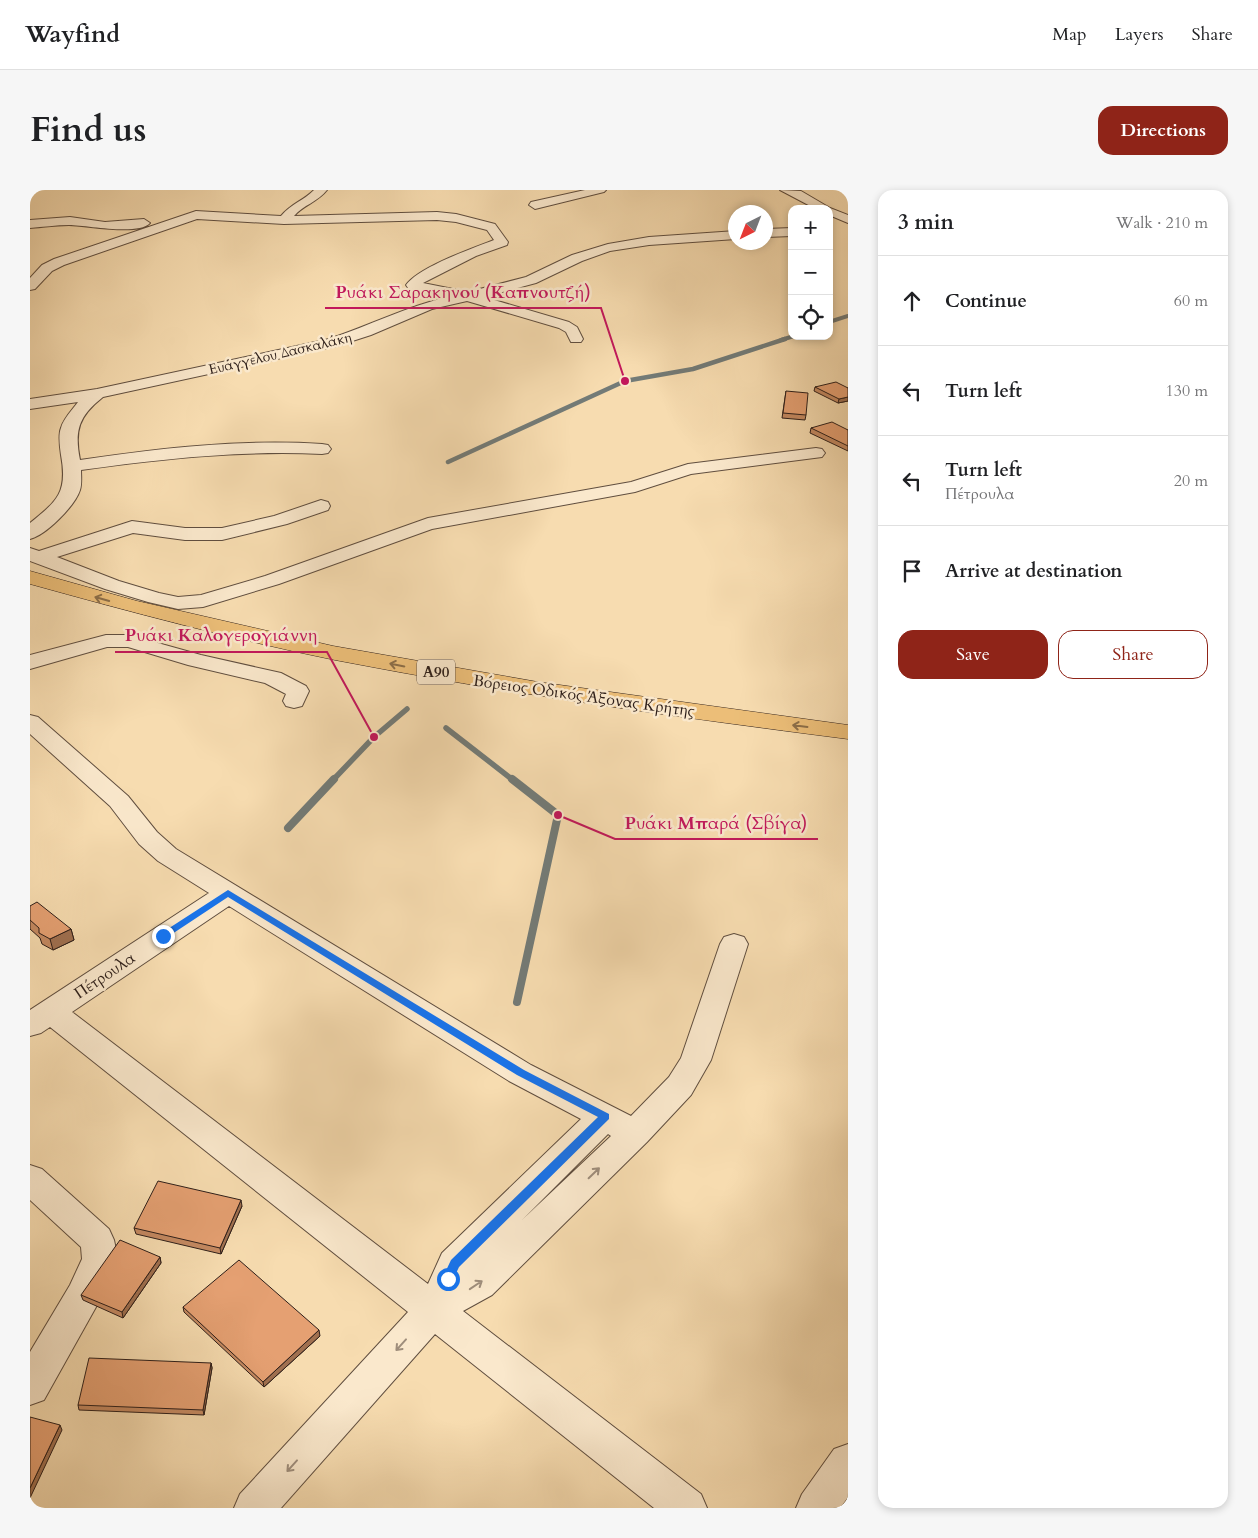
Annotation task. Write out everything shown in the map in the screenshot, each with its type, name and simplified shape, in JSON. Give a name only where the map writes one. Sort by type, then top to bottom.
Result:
[{"type":"highway","name":"Βόρειος Οδικός Άξονας Κρήτης","points":[[33,562],[103,599],[185,620],[311,648],[440,673],[587,696],[848,732]]},
{"type":"street","points":[[284,220],[294,208],[313,198],[320,190]]},
{"type":"street","points":[[535,205],[600,190]]},
{"type":"street","points":[[786,190],[798,193],[818,205]]},
{"type":"street","points":[[833,213],[848,219]]},
{"type":"street","points":[[30,286],[47,268],[59,262],[196,215],[284,220],[437,216],[456,218],[491,227],[502,242],[471,253],[413,283],[413,285],[466,296],[564,325],[572,330],[576,339]]},
{"type":"street","points":[[30,224],[70,221],[117,226],[187,218]]},
{"type":"street","points":[[773,233],[788,232]]},
{"type":"street","points":[[78,235],[96,237],[114,243]]},
{"type":"street","name":"Ευάγγελου Δασκαλάκη","points":[[30,404],[97,394],[332,343],[366,332],[427,306],[531,280],[577,258],[608,248],[649,242],[728,236]]},
{"type":"street","points":[[30,533],[60,508],[71,490],[72,466],[69,449],[69,428],[85,402],[97,394]]},
{"type":"street","points":[[72,466],[183,450],[268,446],[322,448]]},
{"type":"street","points":[[33,562],[155,598],[178,603],[203,601],[272,580],[428,524],[634,487],[688,469],[816,452]]},
{"type":"street","points":[[33,562],[127,528],[185,534],[222,534],[280,520],[321,506]]},
{"type":"street","points":[[30,662],[106,641],[129,641],[196,660],[273,678],[298,691],[294,701]]},
{"type":"street","points":[[30,722],[119,801],[148,838],[167,855],[520,1073],[606,1116],[635,1133]]},
{"type":"street","name":"Πέτρουλα","points":[[40,1018],[228,893]]},
{"type":"street","points":[[434,1309],[479,1284],[635,1133],[680,1086],[696,1060],[734,944]]},
{"type":"street","points":[[40,1018],[434,1309],[687,1508]]},
{"type":"street","points":[[254,1508],[434,1309],[455,1264],[606,1116]]},
{"type":"street","points":[[30,1179],[97,1240],[100,1259],[83,1296],[30,1387]]},
{"type":"street","points":[[816,1508],[848,1463]]},
{"type":"building","points":[[836,382],[848,388],[848,397],[839,399],[815,387]]},
{"type":"building","points":[[786,391],[808,393],[806,415],[783,413]]},
{"type":"building","points":[[832,422],[848,430],[848,446],[811,428]]},
{"type":"building","points":[[37,902],[71,929],[50,939],[39,933],[39,928],[30,920],[30,906]]},
{"type":"building","points":[[158,1181],[241,1200],[220,1248],[134,1228]]},
{"type":"building","points":[[120,1240],[160,1257],[122,1312],[81,1295]]},
{"type":"building","points":[[239,1260],[319,1330],[263,1382],[183,1307]]},
{"type":"building","points":[[89,1358],[211,1363],[203,1410],[78,1405]]},
{"type":"building","points":[[30,1417],[60,1425],[30,1488]]},
{"type":"waterway","points":[[833,321],[848,316]]},
{"type":"waterway","points":[[781,340],[788,338]]},
{"type":"waterway","points":[[448,462],[625,381],[693,369],[785,339]]},
{"type":"waterway","points":[[333,780],[374,737],[407,709]]},
{"type":"waterway","points":[[446,728],[513,780]]},
{"type":"waterway","points":[[288,828],[334,779]]},
{"type":"waterway","points":[[512,779],[558,815],[517,1002]]},
{"type":"place","name":"Ρυάκι Σαρακηνού (Καπνουτζή)","points":[[625,381]]},
{"type":"place","name":"Ρυάκι Καλογερογιάννη","points":[[374,737]]},
{"type":"place","name":"Ρυάκι Μπαρά (Σβίγα)","points":[[558,815]]},
{"type":"route","points":[[163,936],[228,893],[520,1073],[606,1116],[455,1264],[448,1279]]}]
